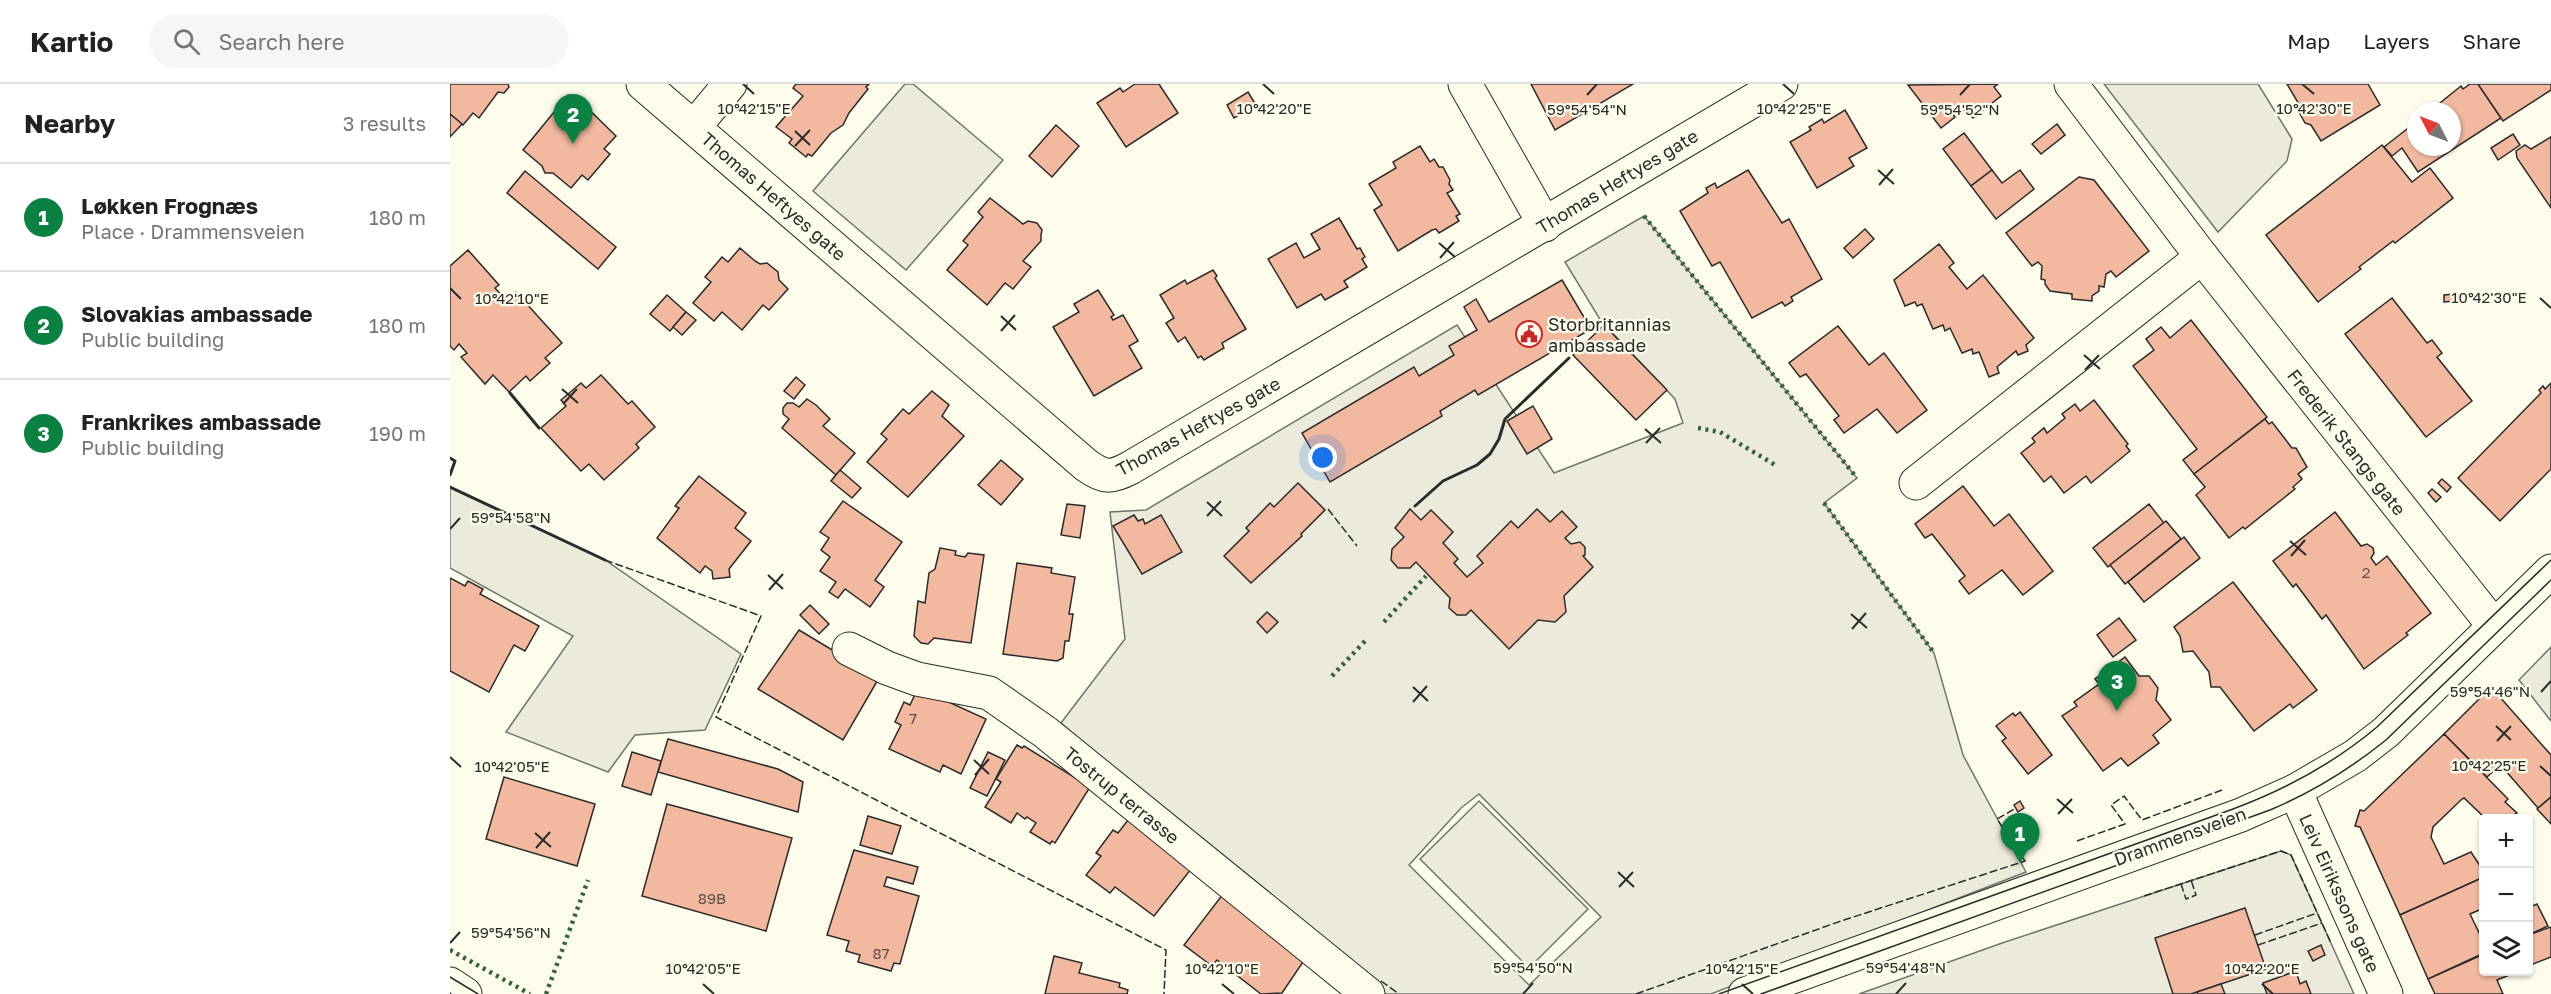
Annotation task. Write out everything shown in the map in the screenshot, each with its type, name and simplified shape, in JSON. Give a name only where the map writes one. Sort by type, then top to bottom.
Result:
[{"type":"street","name":"Thomas Heftyes gate","points":[[643,84],[1086,465],[1107,476],[1116,476],[1781,84]]},
{"type":"street","points":[[694,126],[730,84]]},
{"type":"street","points":[[1465,84],[1545,225]]},
{"type":"street","name":"Frederik Stangs gate","points":[[2071,84],[2202,257],[2494,626]]},
{"type":"street","points":[[1916,483],[2202,257]]},
{"type":"street","name":"Drammensveien","points":[[1745,994],[2241,815],[2295,791],[2355,756],[2386,732],[2551,571]]},
{"type":"street","name":"Tostrup terrasse","points":[[849,649],[887,668],[917,679],[989,693],[1045,732],[1368,994]]},
{"type":"street","name":"Leiv Eirikssons gate","points":[[2295,791],[2386,994]]},
{"type":"street","points":[[450,984],[465,994]]},
{"type":"shaded area","points":[[905,84],[913,84],[1003,160],[906,270],[813,191]]},
{"type":"shaded area","points":[[2104,84],[2258,84],[2292,139],[2287,161],[2218,232]]},
{"type":"shaded area","points":[[1644,216],[1857,478],[1824,503],[1934,653],[1963,755],[2026,872],[1711,994],[1372,994],[1061,723],[1125,639],[1110,512],[1146,510],[1457,325],[1554,473],[1683,423],[1675,399],[1601,321],[1565,262]],"holes":[[[1479,794],[1601,917],[1529,985],[1409,865],[1461,808]]]},
{"type":"shaded area","points":[[450,487],[605,560],[741,654],[705,730],[635,735],[608,772],[506,732],[573,636],[450,568]]},
{"type":"shaded area","points":[[2551,647],[2551,721],[2519,680]]},
{"type":"shaded area","points":[[1479,801],[1588,909],[1529,968],[1420,859]]},
{"type":"shaded area","points":[[2281,851],[2291,855],[2354,994],[1859,994],[2005,942]]},
{"type":"building","points":[[450,84],[508,84],[509,87],[504,93],[498,92],[479,118],[473,113],[463,125],[450,114]]},
{"type":"building","points":[[796,84],[869,84],[866,87],[868,89],[849,113],[843,125],[831,133],[812,156],[808,154],[806,157],[789,143],[792,139],[776,127],[803,96],[793,88]]},
{"type":"building","points":[[1135,84],[1159,84],[1178,113],[1126,147],[1097,103],[1120,88],[1123,92]]},
{"type":"building","points":[[1531,84],[1633,84],[1555,130]]},
{"type":"building","points":[[1998,84],[1994,87],[2001,96],[1973,118],[1965,109],[1960,113],[1958,110],[1953,114],[1955,117],[1941,128],[1908,85]]},
{"type":"building","points":[[2287,84],[2368,84],[2380,105],[2321,141],[2311,125],[2305,123],[2299,112],[2300,106]]},
{"type":"building","points":[[2470,84],[2478,84],[2501,118],[2461,144],[2461,102],[2441,102],[2461,86],[2463,89]]},
{"type":"building","points":[[2478,84],[2551,84],[2551,90],[2503,121]]},
{"type":"building","points":[[1248,92],[1256,105],[1234,118],[1227,105]]},
{"type":"building","points":[[568,95],[575,101],[577,98],[616,136],[604,149],[610,154],[588,180],[582,175],[571,188],[553,173],[545,173],[542,166],[523,150]]},
{"type":"building","points":[[1845,110],[1867,148],[1849,158],[1854,166],[1817,188],[1790,142],[1811,130],[1809,127],[1822,119],[1824,123]]},
{"type":"building","points":[[450,114],[462,124],[450,137]]},
{"type":"building","points":[[2057,124],[2065,135],[2041,154],[2032,144]]},
{"type":"building","points":[[1056,125],[1079,146],[1052,177],[1029,156]]},
{"type":"building","points":[[2407,129],[2407,156],[2402,148],[2392,156],[2384,147]]},
{"type":"building","points":[[1964,133],[1992,170],[1971,186],[1943,149]]},
{"type":"building","points":[[2513,134],[2520,145],[2498,160],[2491,148]]},
{"type":"building","points":[[2551,137],[2551,208],[2517,158],[2516,151],[2525,145],[2531,149]]},
{"type":"building","points":[[2382,145],[2412,182],[2430,168],[2453,198],[2395,243],[2393,241],[2359,267],[2361,269],[2318,302],[2266,235]]},
{"type":"building","points":[[1420,146],[1430,162],[1434,159],[1439,167],[1443,167],[1450,180],[1449,184],[1453,190],[1447,193],[1460,214],[1456,216],[1459,221],[1439,233],[1436,229],[1432,230],[1398,251],[1374,210],[1382,205],[1369,184],[1396,168],[1393,162]]},
{"type":"building","points":[[2407,156],[2443,156],[2418,172]]},
{"type":"building","points":[[1748,170],[1782,223],[1789,219],[1822,279],[1791,297],[1793,301],[1785,306],[1782,302],[1752,318],[1720,262],[1712,266],[1680,211],[1708,193],[1706,188],[1715,183],[1717,188]]},
{"type":"building","points":[[1992,170],[2002,183],[2020,170],[2034,189],[1996,219],[1971,186]]},
{"type":"building","points":[[525,171],[616,247],[598,269],[507,193]]},
{"type":"building","points":[[2079,177],[2094,180],[2149,251],[2116,277],[2111,271],[2106,274],[2104,287],[2099,286],[2099,291],[2092,296],[2092,301],[2072,299],[2072,294],[2050,291],[2045,280],[2041,279],[2042,266],[2038,262],[2032,266],[2006,233]]},
{"type":"building","points":[[990,198],[1023,224],[1028,221],[1037,223],[1042,230],[1041,241],[1023,261],[1031,267],[1013,289],[1005,283],[987,305],[947,270],[968,245],[963,241],[983,217],[978,212]]},
{"type":"building","points":[[1339,218],[1357,249],[1360,248],[1365,257],[1362,259],[1367,267],[1344,281],[1348,287],[1325,300],[1321,294],[1297,308],[1268,259],[1296,243],[1304,258],[1320,249],[1311,234]]},
{"type":"building","points":[[1865,229],[1874,239],[1853,258],[1844,248]]},
{"type":"building","points":[[1939,244],[1954,263],[1949,267],[1967,289],[1983,275],[2034,338],[2026,345],[2028,351],[2018,355],[2016,351],[1997,367],[1999,373],[1989,377],[1979,352],[1973,354],[1972,349],[1962,353],[1950,328],[1945,331],[1943,325],[1933,329],[1922,304],[1917,306],[1915,302],[1905,306],[1894,280]]},
{"type":"building","points":[[740,248],[755,261],[760,264],[767,263],[778,272],[779,280],[788,289],[769,310],[763,305],[742,330],[722,312],[714,321],[693,303],[711,282],[705,277],[722,257],[728,262]]},
{"type":"building","points":[[468,250],[499,285],[495,288],[507,301],[516,292],[562,343],[545,358],[550,363],[530,381],[526,376],[509,392],[493,375],[485,384],[461,357],[467,353],[459,344],[454,350],[450,346],[450,266]]},
{"type":"building","points":[[1213,270],[1217,276],[1215,278],[1246,329],[1222,343],[1224,348],[1204,360],[1201,356],[1198,358],[1185,337],[1178,342],[1166,323],[1174,318],[1160,295],[1185,280],[1187,284]]},
{"type":"building","points":[[1562,280],[1591,329],[1478,395],[1475,390],[1440,411],[1442,416],[1330,482],[1302,433],[1414,367],[1419,376],[1454,355],[1449,346],[1477,330],[1464,307],[1476,299],[1489,322]]},
{"type":"building","points":[[1098,290],[1114,315],[1111,317],[1113,320],[1123,315],[1138,341],[1129,346],[1142,368],[1094,396],[1053,327],[1079,312],[1074,304]]},
{"type":"building","points":[[2455,294],[2455,301],[2444,302],[2444,295]]},
{"type":"building","points":[[667,295],[686,312],[670,331],[650,314]]},
{"type":"building","points":[[2392,298],[2427,343],[2432,340],[2442,353],[2437,357],[2472,401],[2426,437],[2345,334]]},
{"type":"building","points":[[686,312],[696,320],[682,335],[673,327]]},
{"type":"building","points":[[2191,320],[2267,417],[2194,474],[2183,460],[2197,449],[2133,366],[2154,350],[2146,339],[2161,327],[2170,338]]},
{"type":"building","points":[[1604,325],[1667,390],[1636,420],[1573,355]]},
{"type":"building","points":[[1838,326],[1869,365],[1884,353],[1927,410],[1897,433],[1877,409],[1844,433],[1834,420],[1839,416],[1806,374],[1800,377],[1789,363]]},
{"type":"building","points":[[601,375],[628,404],[632,401],[655,427],[636,444],[639,448],[604,480],[589,464],[581,471],[541,428],[566,406],[561,400],[581,383],[586,388]]},
{"type":"building","points":[[796,377],[805,385],[794,399],[784,391]]},
{"type":"building","points":[[2551,383],[2551,469],[2500,521],[2458,478],[2541,393],[2539,390],[2543,386],[2545,389]]},
{"type":"building","points":[[932,391],[949,405],[942,416],[964,436],[908,497],[867,462],[887,439],[881,434],[903,409],[909,414]]},
{"type":"building","points":[[807,399],[830,419],[823,426],[855,453],[836,475],[782,428],[789,419],[783,414],[783,408],[787,403],[793,403],[799,407]]},
{"type":"building","points":[[2094,400],[2128,444],[2126,446],[2130,451],[2091,483],[2086,476],[2064,493],[2051,476],[2044,482],[2021,453],[2035,442],[2032,438],[2044,428],[2047,433],[2065,418],[2062,414],[2075,404],[2080,411]]},
{"type":"building","points":[[1533,406],[1552,439],[1527,454],[1507,421]]},
{"type":"building","points":[[2265,419],[2269,424],[2272,422],[2292,448],[2296,448],[2307,467],[2298,474],[2302,479],[2293,487],[2295,489],[2245,529],[2243,527],[2229,538],[2196,495],[2205,487],[2194,474]]},
{"type":"building","points":[[1001,460],[1023,479],[1001,505],[978,485]]},
{"type":"building","points":[[840,470],[861,488],[852,498],[831,481]]},
{"type":"building","points":[[699,476],[746,513],[735,528],[751,541],[729,569],[730,577],[713,579],[712,571],[705,566],[700,573],[657,538],[679,508],[675,506]]},
{"type":"building","points":[[2442,479],[2451,487],[2447,492],[2438,483]]},
{"type":"building","points":[[1298,483],[1325,510],[1301,534],[1302,536],[1251,583],[1224,556],[1249,531],[1246,528],[1270,503],[1274,507]]},
{"type":"building","points":[[1963,486],[1994,526],[2009,514],[2053,571],[2023,595],[2002,570],[1969,594],[1959,581],[1965,576],[1932,534],[1925,538],[1915,524]]},
{"type":"building","points":[[2432,489],[2441,497],[2436,502],[2428,493]]},
{"type":"building","points":[[843,501],[902,542],[875,580],[884,587],[870,607],[845,589],[838,598],[829,592],[836,582],[820,571],[830,557],[821,550],[829,538],[820,532]]},
{"type":"building","points":[[1067,504],[1085,506],[1080,538],[1061,535]]},
{"type":"building","points":[[2149,504],[2164,523],[2108,567],[2093,548]]},
{"type":"building","points":[[1410,509],[1421,520],[1431,510],[1453,532],[1443,543],[1458,559],[1454,563],[1467,577],[1483,563],[1477,556],[1511,521],[1518,528],[1537,509],[1550,522],[1562,511],[1577,527],[1565,538],[1571,544],[1580,542],[1585,547],[1583,556],[1593,567],[1564,596],[1566,612],[1555,622],[1538,620],[1509,649],[1471,610],[1466,615],[1457,615],[1449,608],[1450,598],[1416,562],[1410,568],[1398,568],[1391,560],[1392,549],[1404,537],[1395,528]]},
{"type":"building","points":[[2335,512],[2361,546],[2367,544],[2373,548],[2374,553],[2371,558],[2376,565],[2387,556],[2431,613],[2406,633],[2408,635],[2364,669],[2326,615],[2322,619],[2296,584],[2293,587],[2273,561]]},
{"type":"building","points":[[1134,515],[1138,521],[1143,519],[1145,524],[1161,515],[1182,552],[1142,574],[1113,526]]},
{"type":"building","points":[[2166,521],[2181,539],[2125,584],[2110,565]]},
{"type":"building","points":[[2184,537],[2200,558],[2144,602],[2128,582]]},
{"type":"building","points":[[940,548],[956,551],[955,555],[965,557],[968,553],[984,555],[971,643],[934,638],[928,644],[921,643],[914,636],[918,601],[925,603],[929,573],[935,569]]},
{"type":"building","points":[[1017,563],[1052,568],[1051,573],[1075,577],[1069,614],[1073,614],[1069,641],[1065,641],[1063,658],[1057,661],[1003,654]]},
{"type":"building","points":[[450,578],[465,586],[468,581],[483,589],[480,594],[539,626],[525,651],[514,645],[489,692],[450,671]]},
{"type":"building","points":[[2233,582],[2317,690],[2293,708],[2290,704],[2254,731],[2220,687],[2211,687],[2209,672],[2193,651],[2183,652],[2180,636],[2174,627]]},
{"type":"building","points":[[810,605],[829,624],[819,634],[800,615]]},
{"type":"building","points":[[1267,612],[1278,622],[1267,633],[1257,622]]},
{"type":"building","points":[[2119,618],[2136,640],[2113,657],[2097,635]]},
{"type":"building","points":[[799,630],[879,678],[843,740],[758,689]]},
{"type":"building","points":[[2125,657],[2139,676],[2149,676],[2158,688],[2156,700],[2171,720],[2153,735],[2159,743],[2128,766],[2121,758],[2103,771],[2062,716],[2077,706],[2074,702],[2099,684],[2095,679]]},
{"type":"building","points":[[2491,687],[2551,755],[2551,797],[2538,808],[2504,769],[2498,767],[2487,777],[2444,734]]},
{"type":"building","points":[[918,688],[986,719],[961,774],[943,765],[940,772],[889,749],[901,725],[895,722],[904,702],[910,705]]},
{"type":"building","points":[[2020,712],[2052,755],[2028,774],[2002,741],[2006,738],[1996,726],[2013,713],[2015,716]]},
{"type":"building","points":[[2444,734],[2508,799],[2505,802],[2517,813],[2481,814],[2464,798],[2462,799],[2433,827],[2431,837],[2444,864],[2471,852],[2479,864],[2479,879],[2400,915],[2360,827],[2355,826],[2360,810],[2364,811]]},
{"type":"building","points":[[668,739],[778,769],[803,782],[798,812],[658,772]]},
{"type":"building","points":[[1017,745],[1022,748],[1024,746],[1090,787],[1055,843],[1052,841],[1050,844],[1030,832],[1036,823],[1027,817],[1025,819],[1017,813],[1011,823],[985,807],[1001,782],[996,779]]},
{"type":"building","points":[[632,752],[661,761],[651,795],[622,786]]},
{"type":"building","points":[[988,752],[1005,760],[987,796],[970,788]]},
{"type":"building","points":[[504,777],[595,804],[577,866],[486,839]]},
{"type":"building","points":[[2551,797],[2551,824],[2537,809]]},
{"type":"building","points":[[2020,801],[2024,808],[2018,812],[2014,805]]},
{"type":"building","points":[[667,804],[792,838],[766,931],[642,896]]},
{"type":"building","points":[[868,816],[901,826],[892,854],[860,845]]},
{"type":"building","points":[[1128,820],[1192,868],[1154,916],[1115,887],[1110,893],[1086,875],[1101,856],[1096,853],[1113,830],[1118,833]]},
{"type":"building","points":[[854,850],[918,867],[913,884],[887,877],[884,886],[919,896],[900,964],[894,963],[891,971],[858,962],[860,955],[846,951],[849,941],[827,935]]},
{"type":"building","points":[[2479,879],[2479,910],[2470,914],[2479,933],[2479,955],[2428,979],[2400,915]]},
{"type":"building","points":[[1223,894],[1303,962],[1282,993],[1261,994],[1217,960],[1212,966],[1184,945]]},
{"type":"building","points":[[2537,904],[2548,926],[2533,933],[2533,922],[2533,906]]},
{"type":"building","points":[[2245,908],[2266,969],[2191,994],[2173,994],[2155,938]]},
{"type":"building","points":[[2551,927],[2551,957],[2533,964],[2533,933]]},
{"type":"building","points":[[2321,945],[2325,955],[2313,961],[2308,951]]},
{"type":"building","points":[[1054,956],[1082,963],[1079,973],[1120,983],[1119,987],[1128,990],[1127,994],[1045,994]]},
{"type":"building","points":[[2479,956],[2479,976],[2507,976],[2497,980],[2503,994],[2435,994],[2428,979]]},
{"type":"building","points":[[2296,971],[2300,984],[2306,981],[2311,994],[2267,994],[2263,983]]},
{"type":"building","points":[[2221,984],[2225,994],[2198,994],[2197,992]]},
{"type":"tram line","points":[[1719,994],[2233,809],[2291,784],[2344,753],[2377,727],[2551,560]]},
{"type":"tram line","points":[[1761,994],[2270,810],[2301,796],[2359,761],[2386,740],[2551,580]]},
{"type":"tram line","points":[[450,977],[478,994]]},
{"type":"hedge","points":[[1644,216],[1857,478]]},
{"type":"hedge","points":[[1698,428],[1720,432],[1777,466]]},
{"type":"hedge","points":[[1824,503],[1934,653]]},
{"type":"hedge","points":[[1384,622],[1426,576]]},
{"type":"hedge","points":[[1332,676],[1366,640]]},
{"type":"hedge","points":[[546,994],[588,880]]},
{"type":"hedge","points":[[450,950],[530,994]]},
{"type":"fence","points":[[1328,509],[1357,546]]},
{"type":"fence","points":[[605,560],[761,616],[716,717],[1166,950],[1164,994]]},
{"type":"fence","points":[[2077,841],[2125,824],[2111,805],[2124,796],[2142,820],[2222,790]]},
{"type":"fence","points":[[1636,994],[1841,921],[2025,861],[1997,819],[2016,808]]},
{"type":"fence","points":[[2144,896],[2281,851],[2291,855],[2331,943]]},
{"type":"fence","points":[[2181,884],[2186,899],[2196,895],[2191,880]]},
{"type":"fence","points":[[2255,935],[2317,913]]},
{"type":"fence","points":[[2258,945],[2322,923]]},
{"type":"fence","points":[[1381,981],[1399,994]]},
{"type":"wall","points":[[1415,506],[1443,481],[1477,465],[1490,454],[1499,439],[1505,419],[1569,358]]},
{"type":"wall","points":[[510,393],[539,428]]},
{"type":"wall","points":[[450,458],[455,461],[450,475]]},
{"type":"wall","points":[[450,487],[605,560]]},
{"type":"place","name":"Slovakias ambassade","points":[[573,144]]},
{"type":"place","name":"Storbritannias ambassade","points":[[1529,334]]},
{"type":"place","name":"Frankrikes ambassade","points":[[2117,711]]},
{"type":"place","name":"Løkken Frognæs","points":[[2020,863]]}]
